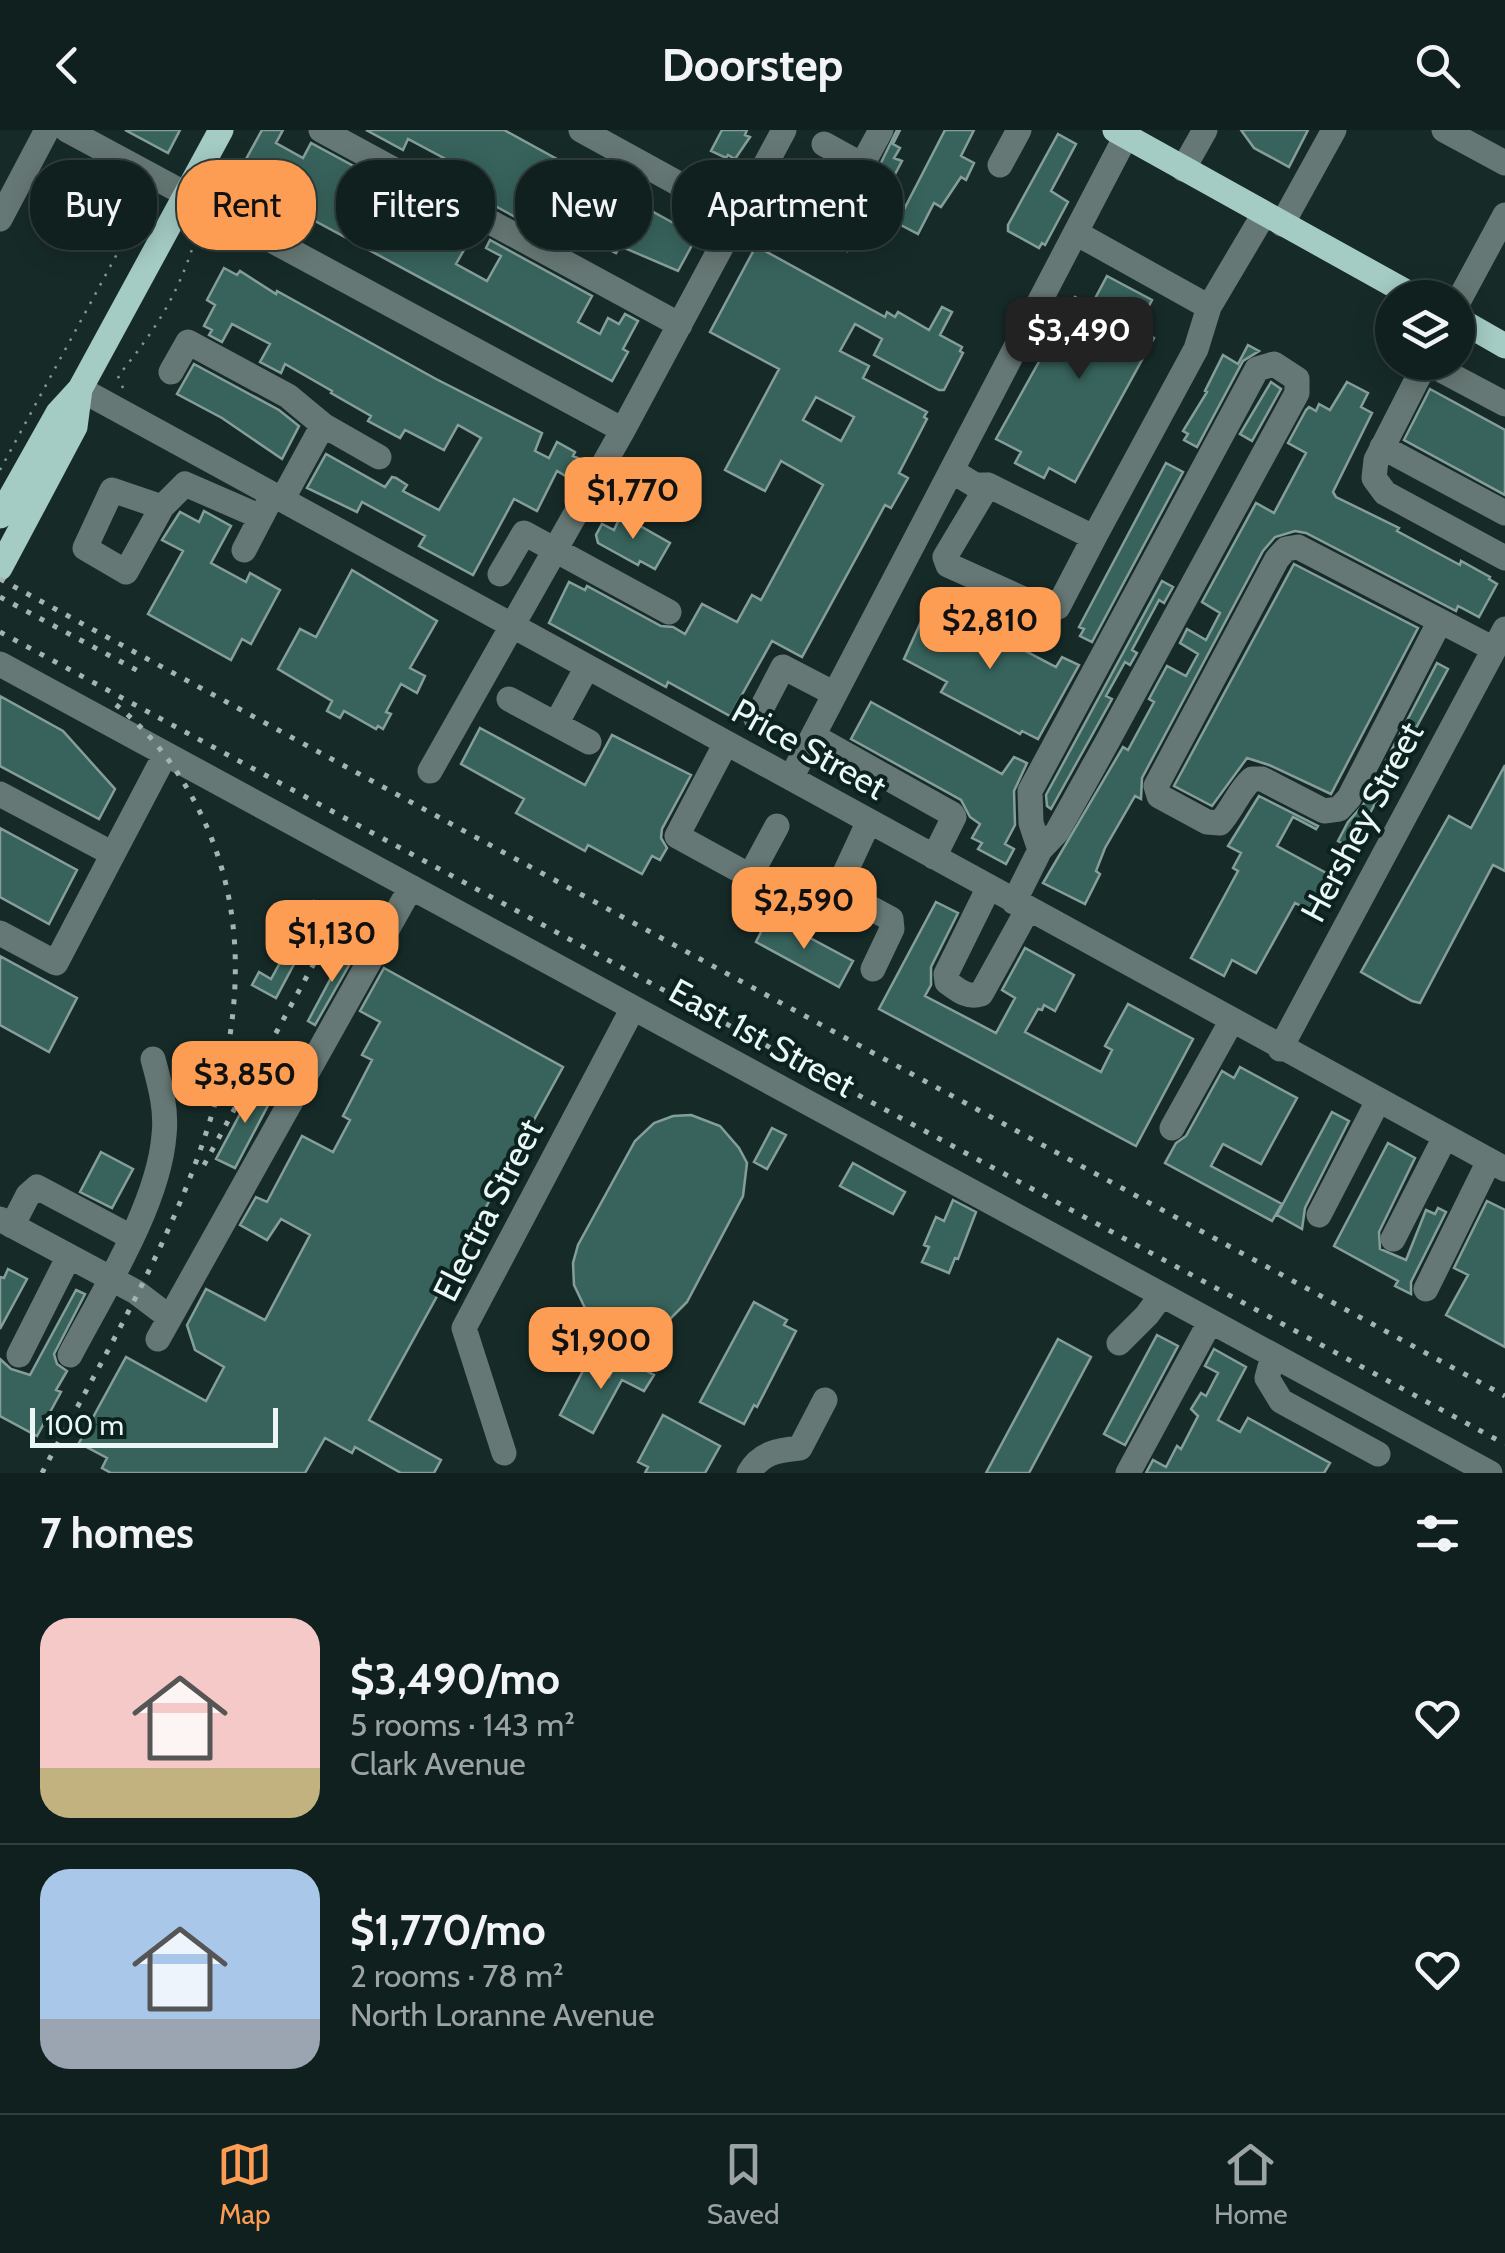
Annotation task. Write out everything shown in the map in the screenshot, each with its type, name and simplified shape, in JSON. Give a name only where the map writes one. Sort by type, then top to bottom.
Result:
[{"type":"main road","points":[[205,160],[221,130]]},
{"type":"main road","points":[[1120,133],[1385,280]]},
{"type":"main road","points":[[0,516],[58,413],[80,389],[177,212]]},
{"type":"main road","points":[[1475,329],[1505,346]]},
{"type":"main road","points":[[0,568],[75,427],[80,389]]},
{"type":"street","points":[[0,219],[47,130]]},
{"type":"street","points":[[67,130],[177,191]]},
{"type":"street","points":[[321,130],[680,325]]},
{"type":"street","points":[[581,130],[672,180]]},
{"type":"street","points":[[768,160],[784,130]]},
{"type":"street","points":[[798,130],[828,137],[862,165],[881,130]]},
{"type":"street","points":[[1000,165],[1019,130]]},
{"type":"street","points":[[1183,169],[1204,130]]},
{"type":"street","points":[[988,486],[946,558],[948,565],[1048,610],[1058,608],[1196,349],[1209,306],[1334,130]]},
{"type":"street","points":[[1444,130],[1505,163]]},
{"type":"street","points":[[791,778],[1076,232],[1120,133]]},
{"type":"street","points":[[1470,280],[1505,216]]},
{"type":"street","points":[[1076,232],[1209,306]]},
{"type":"street","points":[[287,250],[623,430]]},
{"type":"street","points":[[430,771],[720,250]]},
{"type":"street","points":[[171,372],[188,342],[288,396],[323,426],[379,457]]},
{"type":"street","points":[[988,888],[946,974],[947,982],[971,997],[981,994],[1021,905],[1040,850],[1057,832],[1297,393],[1296,379],[1274,364],[1258,369],[1030,791],[1031,823],[1040,850]]},
{"type":"street","points":[[1417,380],[1382,447],[1374,478],[1386,493],[1505,558]]},
{"type":"street","points":[[1460,380],[1505,404]]},
{"type":"street","name":"Price Street","points":[[80,389],[272,504],[512,627],[1497,1165]]},
{"type":"street","points":[[244,550],[323,426]]},
{"type":"street","points":[[1382,447],[1505,513]]},
{"type":"street","points":[[952,471],[1091,536],[1097,532]]},
{"type":"street","points":[[162,507],[185,484],[272,504]]},
{"type":"street","points":[[500,574],[521,535],[528,534],[669,612]]},
{"type":"street","points":[[1440,622],[1349,798],[1338,809],[1324,811],[1262,779],[1246,784],[1234,808],[1220,823],[1207,822],[1159,796],[1156,786],[1277,558],[1286,549],[1298,547],[1440,622],[1500,639]]},
{"type":"street","points":[[1153,562],[1194,582]]},
{"type":"street","name":"Hershey Street","points":[[1280,1049],[1500,639]]},
{"type":"street","name":"East 1st Street","points":[[0,664],[1490,1473]]},
{"type":"street","points":[[556,724],[587,668]]},
{"type":"street","points":[[756,720],[783,668],[835,694]]},
{"type":"street","points":[[509,699],[589,742]]},
{"type":"street","points":[[813,736],[952,814],[954,817],[934,857]]},
{"type":"street","points":[[726,743],[677,836],[750,876],[777,826]]},
{"type":"street","points":[[0,933],[56,963],[166,755]]},
{"type":"street","points":[[0,794],[113,854]]},
{"type":"street","points":[[870,822],[837,890],[891,919],[892,929],[873,968]]},
{"type":"street","points":[[131,1237],[37,1188],[6,1223],[136,1292],[164,1328],[411,887]]},
{"type":"street","name":"Electra Street","points":[[504,1454],[464,1328],[633,1008]]},
{"type":"street","points":[[1172,1128],[1231,1022]]},
{"type":"street","points":[[70,1355],[131,1237],[164,1144],[164,1100],[153,1059]]},
{"type":"street","points":[[1320,1215],[1378,1101]]},
{"type":"street","points":[[1392,1239],[1445,1137]]},
{"type":"street","points":[[1426,1289],[1497,1165]]},
{"type":"street","points":[[19,1355],[70,1256]]},
{"type":"street","points":[[136,1292],[185,1287]]},
{"type":"street","points":[[1119,1343],[1161,1296]]},
{"type":"street","points":[[1128,1473],[1210,1322]]},
{"type":"street","points":[[1272,1356],[1267,1378],[1281,1401],[1372,1464],[1394,1423]]},
{"type":"street","points":[[749,1473],[757,1459],[780,1450],[800,1448],[825,1400]]},
{"type":"path","points":[[0,470],[121,250]]},
{"type":"path","points":[[125,395],[118,376],[152,336],[181,284],[192,250]]},
{"type":"building","points":[[125,130],[180,130],[168,153]]},
{"type":"building","points":[[262,130],[283,130],[276,143],[303,158],[311,143],[342,160],[336,160],[336,232],[316,221],[316,160],[246,160]]},
{"type":"building","points":[[366,130],[504,130],[559,160],[515,160],[515,217],[495,206],[495,160],[447,160],[408,139],[403,150]]},
{"type":"building","points":[[722,130],[747,130],[745,135],[750,137],[735,159],[711,151]]},
{"type":"building","points":[[900,130],[893,144],[900,148],[894,158],[899,160],[882,160]]},
{"type":"building","points":[[945,130],[974,130],[961,156],[974,163],[966,180],[961,177],[941,207],[934,203],[918,234],[903,226],[903,211]]},
{"type":"building","points":[[1241,130],[1308,130],[1289,167],[1254,148]]},
{"type":"building","points":[[1058,134],[1076,144],[1051,191],[1068,202],[1045,245],[1042,243],[1039,248],[1008,231],[1008,225]]},
{"type":"building","points":[[652,211],[672,222],[672,250],[689,250],[678,271],[629,250],[652,250]]},
{"type":"building","points":[[495,243],[592,296],[578,322],[600,334],[608,318],[619,324],[625,314],[638,321],[623,349],[628,352],[612,381],[369,250],[464,250],[456,264],[487,281],[501,256],[490,250],[495,250]]},
{"type":"building","points":[[754,250],[763,250],[885,317],[887,312],[895,317],[898,312],[929,330],[942,307],[952,312],[940,335],[962,347],[963,353],[944,390],[939,390],[874,355],[882,339],[855,324],[840,351],[869,366],[863,378],[927,412],[927,419],[899,473],[908,478],[891,508],[885,505],[802,657],[772,641],[730,716],[668,682],[666,687],[549,623],[569,582],[585,590],[587,586],[661,626],[685,634],[702,604],[737,622],[752,595],[761,600],[823,485],[781,461],[765,491],[725,470],[779,369],[710,332]],"holes":[[[816,397],[854,417],[841,441],[803,420]]]},
{"type":"building","points":[[224,268],[237,275],[240,271],[276,294],[277,291],[542,433],[535,451],[549,458],[557,442],[580,459],[569,478],[557,471],[537,511],[514,499],[473,575],[419,546],[425,536],[362,502],[357,512],[307,488],[326,454],[385,487],[392,477],[396,478],[407,485],[403,491],[439,510],[481,438],[458,425],[444,450],[405,430],[400,438],[368,421],[371,416],[285,364],[281,373],[260,362],[270,344],[232,324],[222,342],[209,335],[212,330],[204,326],[215,305],[207,300]]},
{"type":"building","points":[[1107,276],[1152,300],[1137,329],[1154,338],[1075,482],[1049,468],[1044,478],[1015,463],[1021,452],[996,439],[1075,297],[1091,306]]},
{"type":"building","points":[[1248,345],[1259,351],[1243,361],[1197,447],[1184,440],[1188,434],[1183,431],[1207,392],[1223,355],[1238,364]]},
{"type":"building","points":[[194,364],[279,410],[299,426],[282,459],[222,418],[177,394]]},
{"type":"building","points":[[1271,382],[1281,389],[1252,441],[1240,434]]},
{"type":"building","points":[[1347,382],[1368,393],[1361,407],[1372,413],[1333,492],[1399,528],[1397,531],[1490,577],[1497,584],[1479,617],[1458,606],[1456,611],[1306,533],[1295,531],[1275,537],[1263,551],[1142,778],[1141,799],[1135,796],[1105,848],[1096,871],[1100,874],[1085,904],[1043,883],[1123,747],[1128,750],[1154,702],[1149,699],[1167,666],[1186,676],[1198,654],[1180,643],[1187,629],[1206,640],[1220,613],[1202,602],[1256,503],[1274,513],[1306,453],[1288,443],[1306,410],[1309,407],[1316,411],[1319,404],[1330,410]]},
{"type":"building","points":[[1430,389],[1505,430],[1505,495],[1404,440]]},
{"type":"building","points":[[1166,463],[1183,472],[1092,642],[1080,636],[1084,629],[1079,627]]},
{"type":"building","points":[[204,511],[231,526],[211,563],[246,582],[250,573],[280,590],[251,644],[242,639],[231,660],[148,614],[183,551],[162,540],[180,512],[199,522]]},
{"type":"building","points":[[621,515],[670,543],[655,569],[640,561],[638,565],[598,543],[596,535],[602,524],[614,530]]},
{"type":"building","points":[[1294,564],[1418,628],[1331,794],[1247,758],[1212,806],[1174,786]]},
{"type":"building","points":[[352,570],[437,621],[410,668],[425,676],[417,693],[401,684],[386,712],[391,714],[383,729],[344,711],[340,718],[327,711],[332,701],[278,669],[300,629],[316,637]]},
{"type":"building","points":[[1162,581],[1173,587],[1164,603],[1159,600],[1132,650],[1137,653],[1130,665],[1125,662],[1106,696],[1112,699],[1051,809],[1046,795]]},
{"type":"building","points":[[938,605],[1056,667],[1062,657],[1079,665],[1038,739],[1022,731],[1020,734],[941,692],[947,682],[904,659],[925,613],[932,617]]},
{"type":"building","points":[[1437,663],[1448,669],[1351,848],[1338,841],[1363,805]]},
{"type":"building","points":[[0,696],[63,731],[115,789],[99,819],[0,766]]},
{"type":"building","points":[[871,702],[1002,774],[1014,757],[1027,763],[1014,791],[1015,825],[1005,844],[1014,849],[1006,864],[978,849],[982,843],[972,838],[980,824],[970,817],[961,800],[851,739]]},
{"type":"building","points":[[480,728],[585,785],[612,735],[691,775],[662,829],[661,838],[667,848],[660,860],[652,856],[642,874],[588,845],[585,851],[516,813],[524,799],[461,764]]},
{"type":"building","points":[[1505,765],[1505,871],[1493,865],[1420,1003],[1412,1001],[1361,972],[1449,816],[1471,828]]},
{"type":"building","points":[[1259,796],[1318,826],[1316,829],[1293,817],[1277,846],[1328,874],[1309,910],[1295,903],[1256,973],[1232,960],[1224,976],[1191,958],[1238,871],[1233,868],[1241,853],[1228,846]]},
{"type":"building","points":[[0,828],[77,870],[49,924],[0,897]]},
{"type":"building","points":[[314,901],[336,913],[319,944],[308,938],[276,998],[252,985],[259,972],[271,979]]},
{"type":"building","points":[[936,902],[958,913],[931,967],[931,985],[925,996],[996,1033],[1015,998],[1002,990],[1025,948],[1074,975],[1055,1011],[1044,1005],[1042,1010],[1038,1009],[1025,1032],[1101,1072],[1112,1050],[1105,1046],[1128,1004],[1193,1039],[1136,1146],[879,1009]]},
{"type":"building","points":[[769,916],[853,961],[839,987],[756,942]]},
{"type":"building","points":[[347,948],[356,953],[315,1025],[308,1021]]},
{"type":"building","points":[[0,956],[77,998],[49,1052],[0,1025]]},
{"type":"building","points":[[384,968],[563,1067],[369,1420],[441,1460],[434,1473],[401,1473],[355,1447],[352,1453],[325,1438],[305,1473],[111,1473],[102,1468],[107,1458],[79,1443],[126,1357],[206,1401],[224,1367],[195,1350],[187,1325],[206,1289],[265,1320],[310,1235],[281,1219],[267,1240],[240,1225],[256,1197],[267,1202],[302,1136],[333,1152],[350,1120],[343,1116],[372,1060],[362,1055],[380,1022],[360,1011]]},
{"type":"building","points":[[1240,1067],[1297,1098],[1261,1164],[1223,1144],[1211,1166],[1282,1204],[1272,1221],[1165,1163],[1176,1143],[1186,1136],[1222,1071],[1234,1078]]},
{"type":"building","points":[[256,1084],[274,1094],[235,1168],[216,1159]]},
{"type":"building","points":[[1332,1112],[1349,1121],[1305,1208],[1302,1229],[1277,1215]]},
{"type":"building","points":[[691,1115],[720,1126],[739,1148],[747,1163],[743,1196],[687,1302],[660,1329],[666,1346],[646,1354],[638,1332],[611,1327],[585,1308],[574,1285],[573,1263],[578,1245],[635,1141],[654,1123]]},
{"type":"building","points":[[772,1128],[786,1135],[767,1169],[754,1162]]},
{"type":"building","points":[[1388,1143],[1415,1158],[1379,1232],[1380,1249],[1406,1260],[1426,1210],[1435,1214],[1438,1208],[1446,1212],[1411,1282],[1411,1294],[1395,1286],[1398,1281],[1334,1246]]},
{"type":"building","points":[[101,1152],[133,1169],[112,1208],[80,1192]]},
{"type":"building","points":[[853,1163],[905,1192],[893,1214],[840,1186]]},
{"type":"building","points":[[953,1200],[976,1212],[949,1273],[922,1262],[929,1247],[924,1245],[936,1217],[944,1221]]},
{"type":"building","points":[[1487,1201],[1505,1210],[1505,1347],[1446,1315],[1468,1275],[1454,1268]]},
{"type":"building","points":[[8,1269],[27,1279],[0,1329],[0,1277],[4,1278]]},
{"type":"building","points":[[76,1290],[85,1294],[54,1354],[57,1364],[67,1371],[56,1390],[61,1392],[37,1436],[0,1416],[0,1359],[11,1369],[30,1375]]},
{"type":"building","points":[[754,1302],[787,1320],[784,1325],[796,1331],[757,1407],[754,1405],[744,1424],[700,1402]]},
{"type":"building","points":[[1157,1335],[1178,1346],[1125,1445],[1104,1434]]},
{"type":"building","points":[[1058,1339],[1091,1357],[1029,1473],[986,1473]]},
{"type":"building","points":[[1214,1349],[1246,1367],[1218,1420],[1240,1432],[1248,1418],[1330,1463],[1324,1473],[1146,1473],[1153,1460],[1166,1467],[1177,1446],[1181,1449],[1198,1416],[1191,1409],[1201,1393],[1206,1396],[1218,1373],[1205,1366]]},
{"type":"building","points":[[620,1357],[654,1375],[644,1391],[622,1380],[593,1433],[560,1415],[586,1365],[609,1377]]},
{"type":"building","points":[[663,1415],[720,1446],[705,1473],[645,1473],[648,1467],[638,1462]]},
{"type":"railway","points":[[0,579],[1505,1396]]},
{"type":"railway","points":[[0,597],[142,673]]},
{"type":"railway","points":[[0,632],[1505,1444]]},
{"type":"railway","points":[[42,1473],[162,1243],[197,1160],[222,1076],[235,991],[231,907],[206,825],[168,759],[115,704]]},
{"type":"railway","points":[[204,1165],[343,910]]}]
